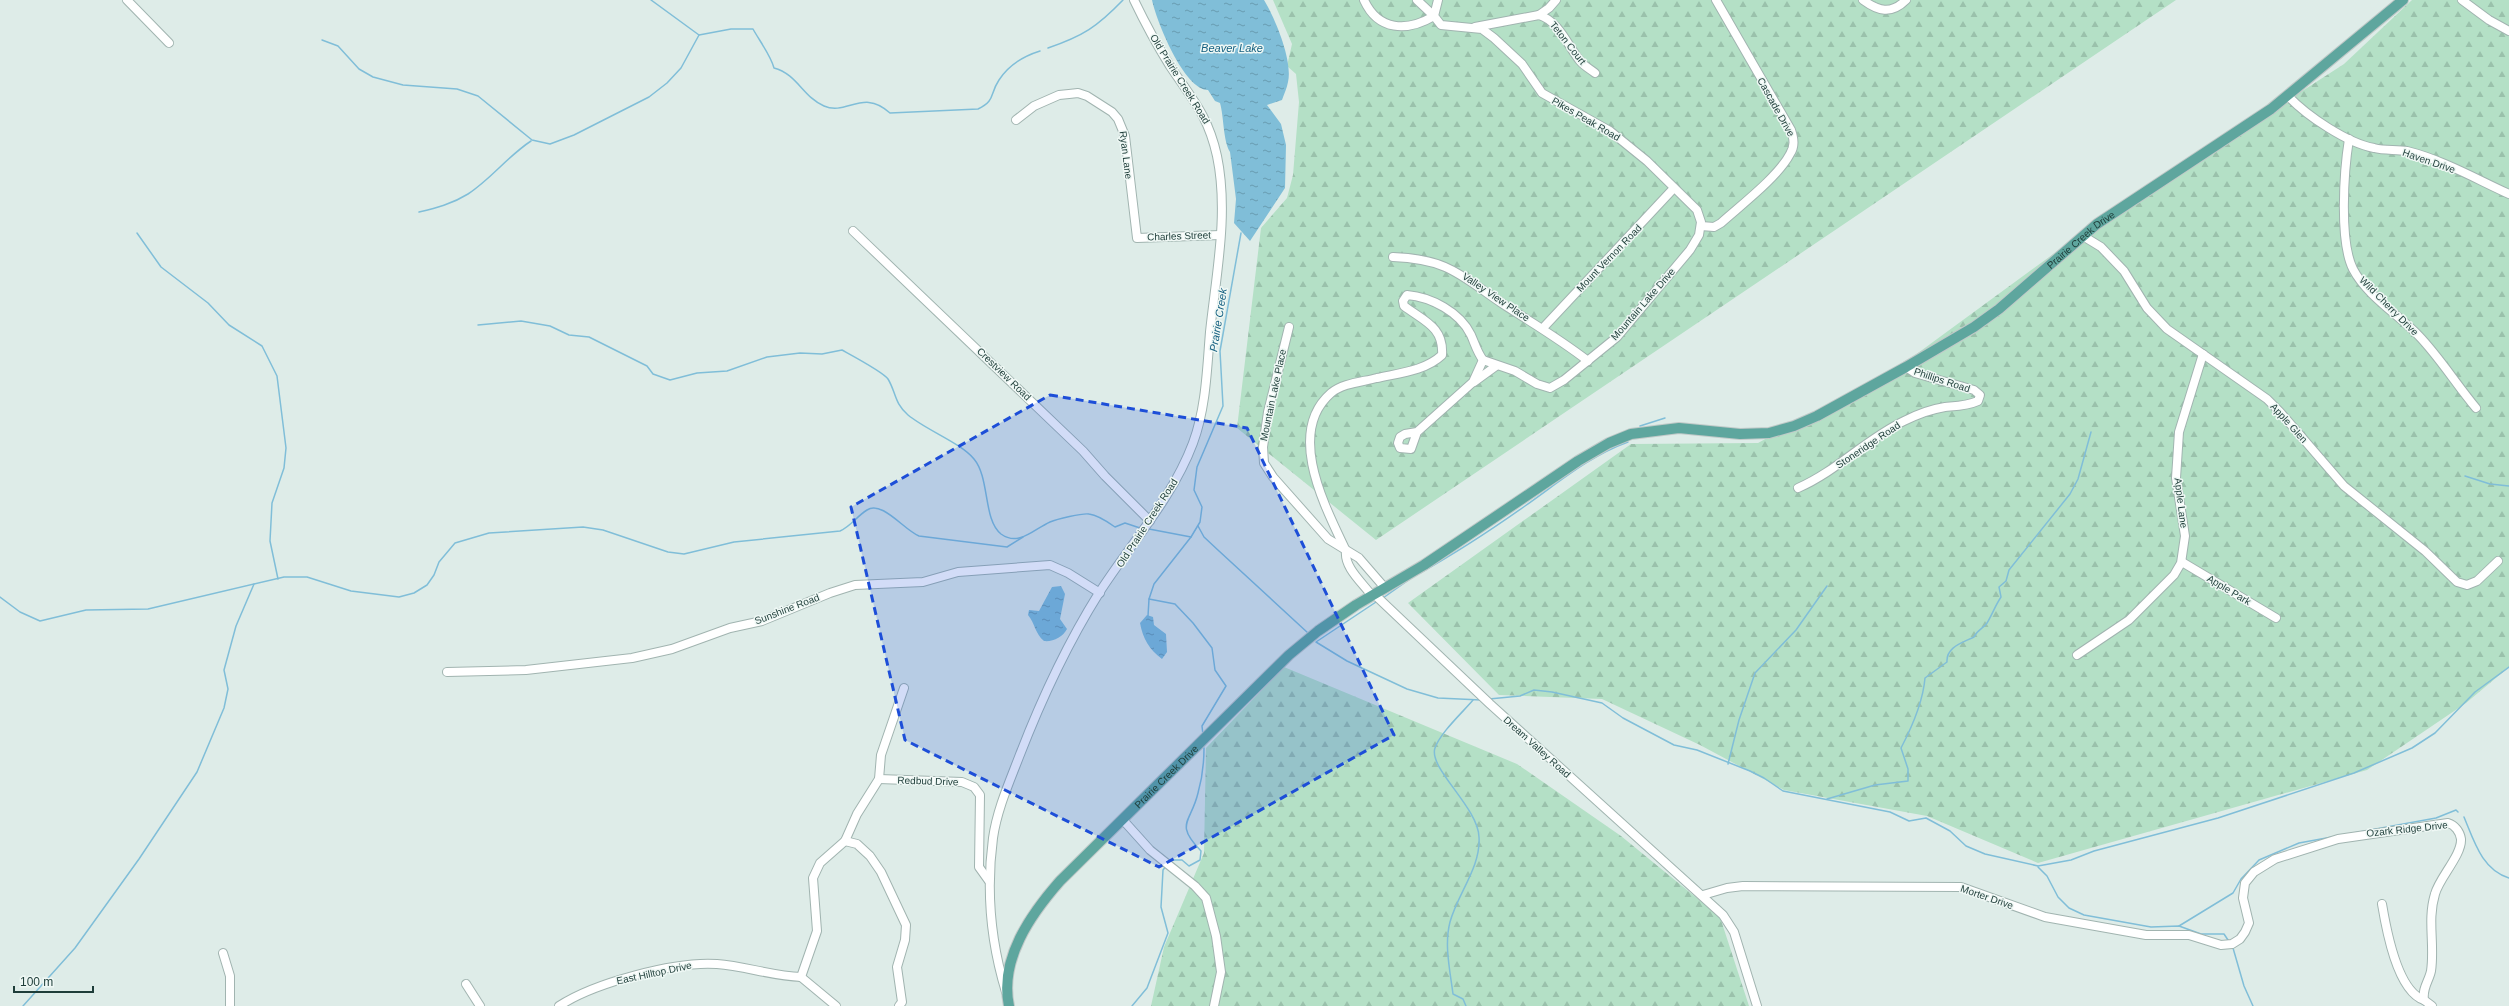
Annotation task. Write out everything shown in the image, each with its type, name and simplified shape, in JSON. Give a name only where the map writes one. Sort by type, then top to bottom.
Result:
[{"type":"main road","name":"Prairie Creek Drive","points":[[1009,1006],[1007,995],[1009,974],[1024,927],[1040,903],[1060,881],[1293,652],[1336,618],[1485,526],[1578,461],[1609,443],[1631,434],[1679,428],[1740,434],[1769,433],[1794,426],[1817,416],[1974,328],[1999,309],[2083,236],[2126,204],[2260,118],[2403,0]]},
{"type":"street","points":[[127,0],[169,43]]},
{"type":"street","name":"Old Prairie Creek Road","points":[[1007,995],[998,967],[994,941],[989,881],[993,836],[1005,794],[1036,715],[1072,641],[1100,593],[1150,521],[1182,467],[1199,423],[1206,381],[1220,235],[1217,158],[1208,125],[1159,48],[1134,0]]},
{"type":"street","points":[[1364,0],[1376,18],[1398,28],[1408,27],[1434,16],[1438,0]]},
{"type":"street","name":"Pikes Peak Road","points":[[1417,0],[1442,25],[1482,29],[1509,50],[1522,64],[1542,93],[1610,131],[1647,161],[1697,210],[1701,226]]},
{"type":"street","name":"Teton Court","points":[[1474,27],[1540,15],[1556,0]]},
{"type":"street","name":"Cascade Drive","points":[[1701,226],[1714,227],[1721,223],[1768,179],[1790,154],[1794,141],[1791,130],[1716,0]]},
{"type":"street","points":[[1863,0],[1875,9],[1887,11],[1900,6],[1906,0]]},
{"type":"street","points":[[2462,0],[2489,20],[2509,31]]},
{"type":"street","name":"Teton Court","points":[[1540,15],[1554,24],[1582,63],[1595,73]]},
{"type":"street","name":"Ryan Lane","points":[[1016,120],[1034,106],[1055,96],[1078,93],[1087,96],[1112,112],[1118,119],[1125,136],[1137,238]]},
{"type":"street","name":"Haven Drive","points":[[2288,96],[2307,112],[2348,139],[2374,148],[2406,151],[2437,161],[2509,194]]},
{"type":"street","name":"Wild Cherry Drive","points":[[2348,139],[2343,202],[2348,250],[2353,269],[2372,292],[2431,350],[2476,408]]},
{"type":"street","name":"Mount Vernon Road","points":[[1543,328],[1674,188]]},
{"type":"street","name":"Mountain Lake Drive","points":[[1483,360],[1496,366],[1515,371],[1537,384],[1550,388],[1564,380],[1617,337],[1632,320],[1646,300],[1690,250],[1698,239],[1701,226]]},
{"type":"street","name":"Crestview Road","points":[[853,231],[1083,451],[1105,476],[1150,521]]},
{"type":"street","name":"Charles Street","points":[[1137,238],[1220,235]]},
{"type":"street","name":"Apple Glen","points":[[2083,236],[2101,247],[2124,270],[2156,319],[2266,399],[2280,412],[2344,486],[2425,551],[2457,582],[2467,585],[2477,580],[2498,561]]},
{"type":"street","name":"Valley View Place","points":[[1393,257],[1429,261],[1459,272],[1504,304],[1543,328],[1588,361]]},
{"type":"street","points":[[1373,595],[1350,568],[1346,558],[1346,551],[1313,470],[1310,450],[1311,427],[1319,408],[1332,392],[1349,384],[1417,369],[1433,363],[1442,355],[1443,342],[1434,328],[1404,306],[1403,301],[1407,296],[1417,296],[1434,302],[1461,320],[1483,360],[1473,382]]},
{"type":"street","name":"Mountain Lake Place","points":[[1289,327],[1268,412],[1263,447],[1264,463],[1273,477],[1328,539],[1346,551]]},
{"type":"street","name":"Apple Lane","points":[[2077,655],[2129,620],[2174,575],[2182,562],[2185,536],[2176,478],[2179,432],[2203,354]]},
{"type":"street","points":[[1417,432],[1473,382],[1496,366]]},
{"type":"street","name":"Phillips Road","points":[[1906,367],[1915,373],[1974,390],[1978,394]]},
{"type":"street","name":"Stoneridge Road","points":[[1798,488],[1817,479],[1893,426],[1930,411],[1971,405],[1978,401],[1978,394]]},
{"type":"street","points":[[1346,551],[1359,558],[1385,588]]},
{"type":"street","name":"Apple Park","points":[[2182,562],[2276,618]]},
{"type":"street","name":"Sunshine Road","points":[[447,672],[526,670],[639,657],[672,649],[730,628],[762,621],[824,595],[856,585],[923,582],[958,572],[1050,566],[1068,573],[1100,593]]},
{"type":"street","name":"Dream Valley Road","points":[[1373,595],[1481,696],[1703,896],[1723,916],[1734,932],[1757,1006]]},
{"type":"street","points":[[836,1006],[801,977],[817,932],[812,894],[813,878],[820,863],[845,841],[857,814],[879,779],[882,755],[904,688]]},
{"type":"street","name":"Redbud Drive","points":[[879,779],[962,782],[974,787],[980,795],[979,867],[989,881]]},
{"type":"street","points":[[1123,820],[1150,850],[1195,886],[1206,898],[1216,936],[1221,972],[1214,1006]]},
{"type":"street","name":"Ozark Ridge Drive","points":[[2232,944],[2240,939],[2249,923],[2244,898],[2245,884],[2254,872],[2275,859],[2338,839],[2438,824],[2452,824],[2461,839],[2458,850],[2439,881],[2431,910],[2431,972],[2423,992],[2424,1000]]},
{"type":"street","points":[[845,841],[857,844],[870,856],[881,872],[906,925],[905,940],[897,967],[902,1002],[899,1006]]},
{"type":"street","name":"Morter Drive","points":[[1703,896],[1727,888],[1744,886],[1961,887],[2044,917],[2146,935],[2188,935],[2221,945],[2232,944]]},
{"type":"street","points":[[2382,904],[2397,969],[2413,991],[2432,1006]]},
{"type":"street","points":[[222,953],[230,976],[230,1006]]},
{"type":"street","name":"East Hilltop Drive","points":[[559,1006],[576,995],[595,986],[680,966],[718,964],[765,974],[801,977]]},
{"type":"street","points":[[466,984],[480,1006]]},
{"type":"highlighted area","points":[[1050,395],[1247,428],[1394,735],[1159,867],[905,740],[851,507]]},
{"type":"green space","points":[[1273,0],[2176,0],[1376,540],[1237,428],[1261,228],[1287,198],[1293,175],[1299,102],[1296,74],[1287,66],[1292,44]]},
{"type":"green space","points":[[2412,0],[2509,0],[2509,667],[2466,703],[2367,770],[2038,863],[1927,816],[1784,790],[1700,745],[1602,699],[1499,695],[1408,603],[1631,444],[1758,443],[1907,361],[2082,233],[2344,64]]},
{"type":"green space","points":[[1284,667],[1517,764],[1621,836],[1720,917],[1749,1006],[1151,1006],[1164,947],[1204,853],[1206,748]]},
{"type":"water","name":"Beaver Lake","points":[[1152,0],[1264,0],[1278,28],[1286,52],[1289,73],[1288,82],[1282,100],[1267,105],[1281,124],[1286,145],[1285,188],[1250,241],[1234,223],[1236,199],[1230,152],[1226,142],[1220,103],[1215,101],[1208,90],[1199,87],[1190,79],[1181,67],[1165,37]]},
{"type":"water","points":[[1061,586],[1065,594],[1060,619],[1067,629],[1057,638],[1051,641],[1044,641],[1028,615],[1029,610],[1039,611],[1052,587]]},
{"type":"water","points":[[1147,615],[1153,617],[1154,625],[1166,634],[1167,652],[1162,659],[1150,647],[1143,634],[1140,623]]},
{"type":"waterway","points":[[651,0],[699,35],[731,29],[753,29],[768,53],[774,68],[789,75],[817,102],[832,108],[840,108],[863,102],[880,106],[890,113],[978,109],[990,100],[996,85],[1007,70],[1022,59],[1040,51]]},
{"type":"waterway","points":[[1048,48],[1089,30],[1123,0]]},
{"type":"waterway","points":[[322,40],[338,46],[359,69],[373,77],[403,85],[457,89],[478,96],[532,140],[550,144],[574,135],[649,97],[667,83],[681,68],[699,35]]},
{"type":"waterway","points":[[419,212],[450,203],[468,194],[531,141]]},
{"type":"waterway","points":[[137,233],[161,267],[208,303],[229,325],[262,346],[277,376],[286,448],[284,468],[272,503],[270,541],[278,579]]},
{"type":"waterway","name":"Prairie Creek","points":[[1203,735],[1202,726],[1226,686],[1215,670],[1212,648],[1193,623],[1175,604],[1149,599],[1154,584],[1191,537],[1200,522],[1202,507],[1194,490],[1197,467],[1223,406],[1220,351],[1241,233]]},
{"type":"waterway","points":[[478,325],[521,321],[550,326],[569,335],[589,337],[647,366],[653,374],[670,380],[697,373],[727,371],[767,357],[800,353],[822,354],[842,350],[885,376],[891,384],[903,411],[915,421],[961,447],[974,459],[979,467],[985,487],[991,519],[995,528],[1001,534],[1008,538],[1020,538],[1053,521],[1070,516],[1086,514],[1099,517],[1115,527],[1125,523],[1140,528]]},
{"type":"waterway","points":[[1640,426],[1665,418]]},
{"type":"waterway","points":[[1827,799],[1875,785],[1908,781],[1908,769],[1901,748],[1916,714],[1922,696],[1925,678],[1947,662],[1947,657],[1952,649],[1974,637],[1987,623],[2001,597],[1999,587],[2006,581],[2009,570],[2070,494],[2078,479],[2091,432]]},
{"type":"waterway","points":[[1420,573],[1486,532],[1587,462],[1628,442]]},
{"type":"waterway","points":[[2465,476],[2490,484],[2509,486]]},
{"type":"waterway","points":[[0,597],[20,612],[40,621],[86,610],[148,609],[284,577],[307,577],[351,591],[399,597],[414,593],[427,585],[434,575],[439,562],[455,543],[489,533],[583,527],[603,530],[668,552],[684,554],[734,542],[840,531],[867,510],[873,508],[886,512],[919,536],[1007,547],[1023,537]]},
{"type":"waterway","points":[[1198,526],[1204,537],[1308,633]]},
{"type":"waterway","points":[[1149,529],[1191,537]]},
{"type":"waterway","points":[[1383,598],[1410,579]]},
{"type":"waterway","points":[[23,1006],[75,948],[139,859],[197,772],[224,708],[228,689],[224,670],[236,626],[254,584]]},
{"type":"waterway","points":[[1728,764],[1739,720],[1755,673],[1796,630],[1827,586]]},
{"type":"waterway","points":[[1148,616],[1149,599]]},
{"type":"waterway","points":[[1376,602],[1316,642],[1347,661],[1407,689],[1438,698],[1481,700]]},
{"type":"waterway","points":[[1489,699],[1520,696],[1534,690],[1552,692],[1602,703],[1623,718],[1674,745],[1697,750],[1750,771],[1764,778],[1783,791],[1890,812],[1909,821],[1926,818],[1950,831],[1966,846],[1985,854],[2038,866],[2071,860],[2094,851],[2218,818],[2354,773],[2412,748],[2435,733],[2475,692],[2509,667]]},
{"type":"waterway","points":[[1466,1006],[1463,999],[1453,994],[1448,958],[1448,931],[1454,911],[1473,869],[1479,848],[1479,837],[1477,825],[1471,813],[1439,766],[1435,756],[1435,748],[1447,729],[1473,700]]},
{"type":"waterway","name":"Prairie Creek","points":[[1172,860],[1182,860],[1189,866],[1200,860],[1201,851],[1193,842],[1186,828],[1199,788],[1204,759],[1204,748]]},
{"type":"waterway","points":[[2179,926],[2233,893],[2241,879],[2259,860],[2299,843],[2436,818],[2456,810],[2458,812]]},
{"type":"waterway","points":[[2464,817],[2480,854],[2492,868],[2509,878]]},
{"type":"waterway","name":"Prairie Creek","points":[[1132,1006],[1147,988],[1168,933],[1161,907],[1163,870],[1166,866]]},
{"type":"waterway","points":[[2038,867],[2047,876],[2058,897],[2069,908],[2084,915],[2151,927],[2179,926],[2201,934],[2224,934],[2228,940]]},
{"type":"waterway","points":[[2233,948],[2244,986],[2253,1006]]}]
